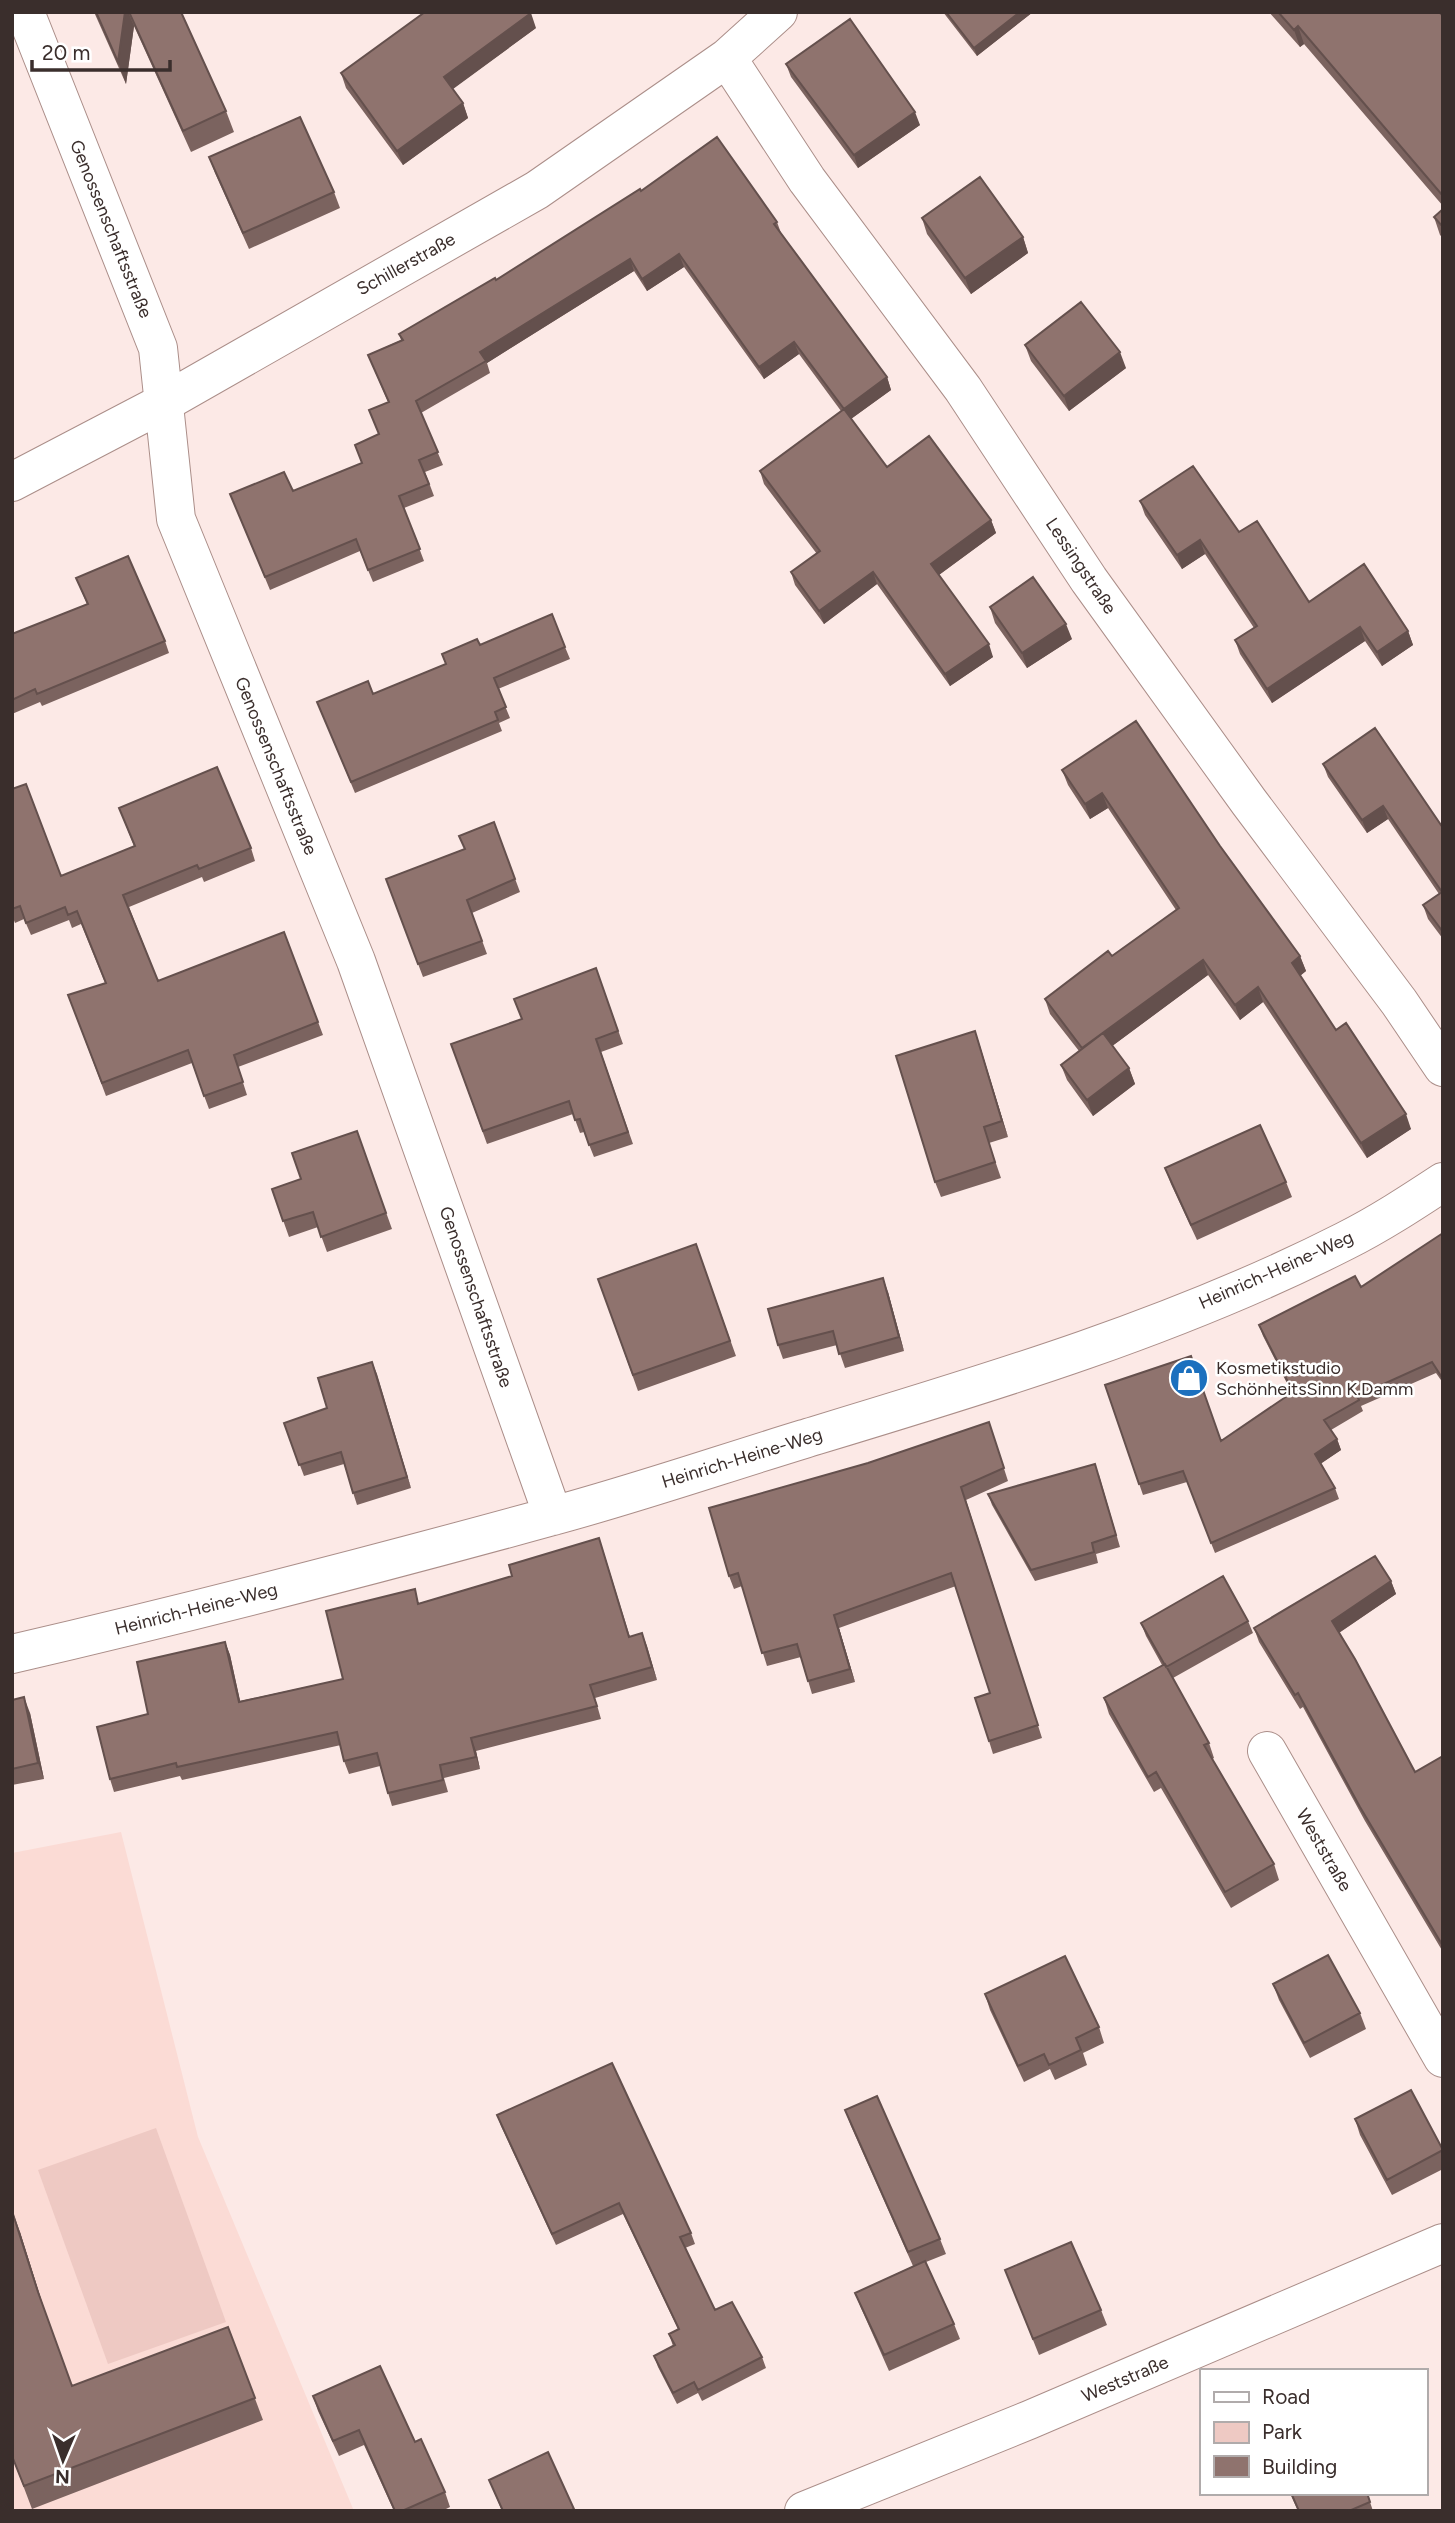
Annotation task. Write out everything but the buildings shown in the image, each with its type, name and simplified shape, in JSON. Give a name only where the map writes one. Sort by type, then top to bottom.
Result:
[{"type":"street","name":"Genossenschaftsstraße","points":[[25,12],[158,348],[176,519],[356,961],[553,1516]]},
{"type":"street","name":"Schillerstraße","points":[[12,482],[165,402],[537,190],[727,58],[778,12]]},
{"type":"street","name":"Lessingstraße","points":[[727,58],[807,180],[964,389],[1089,580],[1249,802],[1399,1002],[1443,1067]]},
{"type":"street","name":"Heinrich-Heine-Weg","points":[[12,1654],[185,1614],[553,1516],[1040,1364],[1182,1313],[1347,1240],[1443,1182]]},
{"type":"street","name":"Weststraße","points":[[1268,1751],[1443,2058]]},
{"type":"street","name":"Weststraße","points":[[804,2511],[1029,2420],[1443,2243]]},
{"type":"shaded area","points":[[121,1832],[198,2137],[354,2511],[12,2511],[12,1853]]},
{"type":"green space","points":[[156,2128],[226,2322],[108,2364],[38,2170]]},
{"type":"place","name":"Kosmetikstudio SchönheitsSinn K.Damm","points":[[1189,1378]]}]
